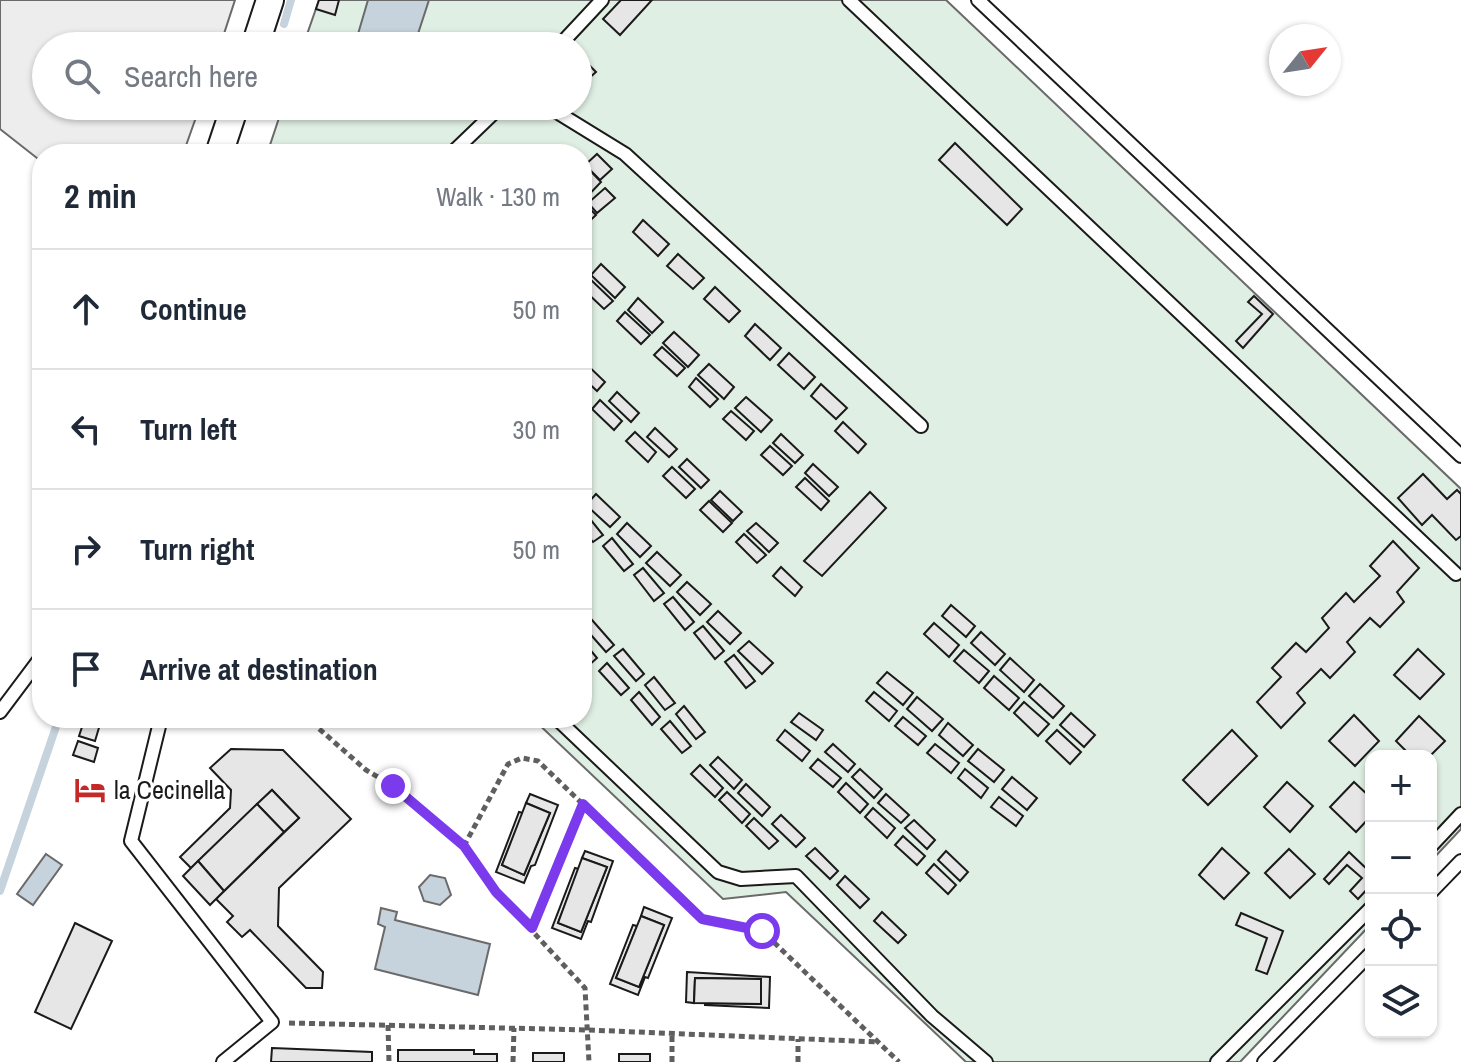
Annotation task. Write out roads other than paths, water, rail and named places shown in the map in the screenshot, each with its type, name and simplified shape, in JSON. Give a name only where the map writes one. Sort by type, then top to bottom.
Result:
[{"type":"street","points":[[260,32],[270,0]]},
{"type":"street","points":[[222,144],[230,120]]},
{"type":"lane","points":[[572,32],[602,0]]},
{"type":"lane","points":[[849,0],[1456,574]]},
{"type":"lane","points":[[978,0],[1461,456]]},
{"type":"lane","points":[[461,144],[486,120]]},
{"type":"lane","points":[[570,120],[625,154],[921,426]]},
{"type":"lane","points":[[0,712],[32,669]]},
{"type":"lane","points":[[159,728],[131,841],[272,1022],[223,1062]]},
{"type":"lane","points":[[567,728],[718,872],[741,879],[796,876],[932,1016],[986,1062]]},
{"type":"lane","points":[[1437,840],[1461,814]]},
{"type":"lane","points":[[1437,886],[1461,861]]},
{"type":"lane","points":[[1217,1062],[1365,914]]},
{"type":"lane","points":[[1264,1062],[1365,959]]},
{"type":"waterway","points":[[284,24],[291,0]]},
{"type":"waterway","points":[[0,891],[56,728]]},
{"type":"place","name":"la Cecinella","points":[[90,790]]}]
